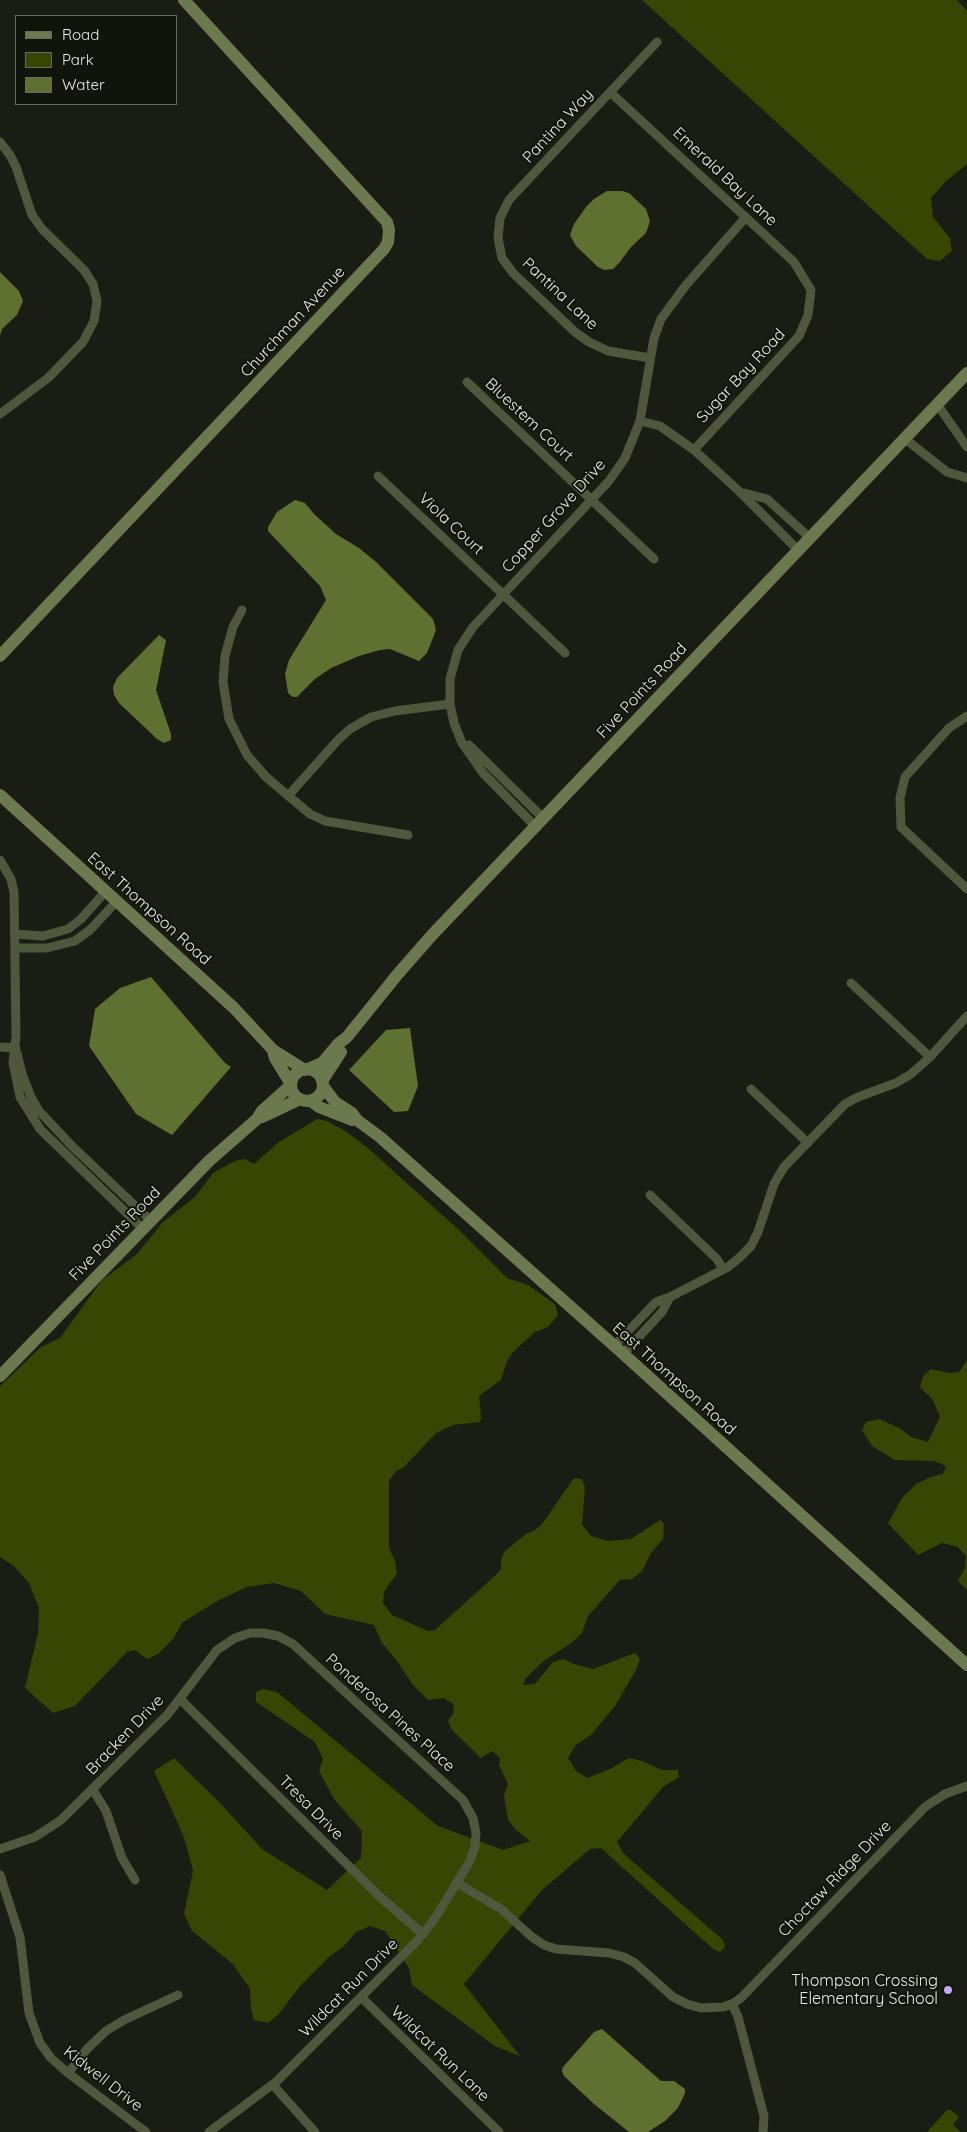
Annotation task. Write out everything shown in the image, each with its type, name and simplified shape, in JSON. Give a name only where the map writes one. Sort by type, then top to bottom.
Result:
[{"type":"street","name":"Churchman Avenue","points":[[0,656],[384,249],[388,242],[389,230],[381,216],[184,0]]},
{"type":"street","name":"Pantina Way","points":[[498,238],[500,218],[509,200],[657,42]]},
{"type":"street","name":"Emerald Bay Lane","points":[[610,92],[794,262],[811,290]]},
{"type":"street","points":[[0,142],[16,167],[32,215],[42,229],[84,270],[93,284],[97,301],[94,321],[83,342],[48,378],[0,414]]},
{"type":"street","name":"Copper Grove Drive","points":[[540,823],[468,744],[450,704],[450,679],[458,650],[473,627],[609,482],[625,458],[640,421],[654,338],[661,319],[686,285],[746,218]]},
{"type":"street","name":"Pantina Lane","points":[[498,238],[502,258],[513,273],[576,332],[589,342],[608,351],[650,358]]},
{"type":"street","name":"Sugar Bay Road","points":[[694,450],[799,336],[808,315],[811,290]]},
{"type":"street","name":"Five Points Road","points":[[306,1069],[322,1063],[338,1044],[347,1037],[432,935],[967,372]]},
{"type":"street","name":"Bluestem Court","points":[[467,382],[654,559]]},
{"type":"street","points":[[937,404],[967,447]]},
{"type":"street","points":[[640,421],[660,426],[694,450],[741,492],[798,550]]},
{"type":"street","points":[[904,438],[947,472],[967,478]]},
{"type":"street","name":"Viola Court","points":[[378,476],[565,653]]},
{"type":"street","points":[[741,492],[767,499],[810,538]]},
{"type":"street","points":[[242,610],[233,627],[225,656],[223,682],[229,719],[247,756],[266,777],[310,814],[325,821],[408,836]]},
{"type":"street","points":[[288,796],[350,729],[371,717],[395,711],[450,704]]},
{"type":"street","points":[[967,716],[950,728],[905,777],[900,798],[902,827],[967,889]]},
{"type":"street","name":"East Thompson Road","points":[[0,795],[234,1008],[273,1050],[306,1069]]},
{"type":"street","points":[[0,860],[11,879],[14,892],[16,1048],[30,1097],[39,1111],[101,1173],[146,1224]]},
{"type":"street","points":[[15,934],[43,936],[54,934],[73,926],[105,892]]},
{"type":"street","points":[[15,948],[56,946],[82,937],[116,902]]},
{"type":"street","points":[[54,934],[56,946]]},
{"type":"street","points":[[852,983],[930,1058]]},
{"type":"street","points":[[618,1350],[656,1302],[670,1297],[723,1269],[739,1258],[751,1246],[760,1228],[776,1180],[784,1167],[850,1101],[905,1078],[930,1058],[967,1016]]},
{"type":"street","name":"Five Points Road","points":[[322,1084],[344,1047],[347,1037]]},
{"type":"street","points":[[0,1047],[16,1048]]},
{"type":"street","points":[[16,1048],[13,1062],[20,1096],[40,1129],[94,1181],[146,1224]]},
{"type":"street","name":"East Thompson Road","points":[[273,1050],[274,1058],[291,1084]]},
{"type":"street","points":[[306,1069],[317,1073],[322,1084],[319,1095],[306,1100],[293,1092],[291,1084],[298,1072],[306,1069]]},
{"type":"street","name":"Five Points Road","points":[[258,1119],[262,1111],[291,1084]]},
{"type":"street","name":"East Thompson Road","points":[[322,1084],[335,1102],[352,1113],[357,1120],[380,1137],[967,1665]]},
{"type":"street","points":[[751,1089],[808,1143]]},
{"type":"street","name":"Five Points Road","points":[[0,1376],[208,1161],[258,1119],[306,1100]]},
{"type":"street","name":"East Thompson Road","points":[[306,1100],[349,1120],[357,1120]]},
{"type":"street","points":[[94,1181],[101,1173]]},
{"type":"street","points":[[650,1195],[713,1254],[723,1269]]},
{"type":"street","name":"Bracken Drive","points":[[0,1849],[35,1837],[48,1830],[64,1817],[93,1790],[180,1699],[221,1646],[238,1636],[260,1633]]},
{"type":"street","name":"Ponderosa Pines Place","points":[[260,1633],[278,1636],[293,1644],[458,1795],[472,1815],[476,1839]]},
{"type":"street","name":"Tresa Drive","points":[[180,1699],[379,1896],[423,1934]]},
{"type":"street","name":"Choctaw Ridge Drive","points":[[732,2004],[741,1998],[925,1807],[945,1794],[967,1786]]},
{"type":"street","points":[[93,1790],[106,1811],[122,1858],[135,1880]]},
{"type":"street","name":"Wildcat Run Drive","points":[[209,2132],[273,2085],[423,1934],[438,1915],[458,1883],[473,1856],[476,1839]]},
{"type":"street","name":"Kidwell Drive","points":[[0,1875],[20,1937],[31,2022],[40,2043],[51,2058],[68,2074],[146,2132]]},
{"type":"street","points":[[458,1883],[501,1909],[532,1938],[544,1945],[556,1949],[624,1957],[635,1963],[672,1996],[687,2004],[701,2008],[732,2004],[738,2017],[764,2116],[763,2132]]},
{"type":"street","points":[[68,2074],[87,2049],[106,2031],[120,2022],[178,1995]]},
{"type":"street","name":"Wildcat Run Lane","points":[[361,1997],[499,2132]]},
{"type":"street","points":[[273,2085],[315,2132]]},
{"type":"green space","points":[[642,0],[957,0],[967,11],[967,164],[945,182],[931,198],[933,217],[950,238],[952,251],[940,261],[927,259]]},
{"type":"green space","points":[[317,1119],[327,1121],[347,1132],[369,1149],[459,1230],[507,1278],[528,1285],[555,1304],[558,1315],[548,1327],[535,1332],[513,1352],[507,1361],[501,1380],[479,1396],[480,1422],[453,1425],[436,1433],[404,1467],[396,1471],[389,1481],[389,1548],[395,1561],[397,1573],[384,1592],[383,1603],[392,1615],[428,1631],[435,1630],[497,1574],[501,1569],[504,1552],[527,1533],[534,1531],[542,1524],[574,1478],[582,1479],[585,1487],[582,1525],[591,1536],[608,1541],[631,1539],[660,1520],[664,1524],[663,1539],[651,1553],[642,1571],[632,1579],[620,1580],[588,1616],[582,1633],[570,1644],[545,1660],[525,1679],[523,1685],[535,1684],[553,1662],[563,1659],[593,1669],[635,1653],[640,1658],[637,1668],[615,1706],[591,1735],[576,1745],[568,1758],[576,1771],[587,1778],[610,1769],[629,1758],[642,1761],[662,1770],[678,1770],[679,1777],[663,1787],[617,1842],[624,1854],[723,1940],[725,1947],[720,1952],[713,1949],[601,1848],[590,1849],[542,1890],[464,1984],[520,2056],[495,2046],[412,1985],[409,1968],[385,1931],[370,1926],[356,1932],[344,1946],[330,1956],[301,1985],[278,2015],[268,2023],[254,2020],[251,2009],[250,1989],[233,1964],[192,1931],[184,1914],[193,1871],[184,1837],[154,1771],[174,1758],[222,1805],[262,1849],[327,1890],[361,1858],[362,1831],[334,1799],[319,1771],[323,1759],[315,1742],[256,1702],[256,1692],[263,1689],[277,1692],[438,1826],[503,1850],[530,1841],[515,1829],[508,1820],[504,1796],[508,1784],[499,1765],[500,1758],[492,1751],[481,1758],[452,1730],[448,1721],[454,1712],[453,1704],[444,1698],[428,1700],[413,1685],[382,1643],[374,1625],[325,1614],[301,1591],[274,1583],[247,1587],[219,1600],[183,1622],[173,1639],[158,1654],[147,1659],[135,1650],[127,1652],[75,1706],[53,1713],[25,1688],[38,1633],[39,1608],[29,1583],[14,1566],[0,1557],[0,1386],[41,1347],[60,1338],[102,1280],[137,1254],[163,1222],[195,1197],[213,1173],[235,1161],[244,1159],[254,1164],[279,1142]]},
{"type":"green space","points":[[967,1360],[967,1590],[958,1581],[965,1568],[966,1556],[958,1547],[942,1543],[918,1555],[888,1523],[902,1498],[916,1484],[943,1474],[946,1466],[934,1461],[895,1460],[872,1446],[862,1430],[866,1422],[879,1419],[901,1429],[911,1437],[928,1442],[940,1417],[933,1400],[920,1387],[923,1376],[931,1369],[949,1373],[959,1372]]},
{"type":"green space","points":[[947,2110],[951,2110],[959,2117],[953,2125],[961,2132],[927,2132]]},
{"type":"water","points":[[607,191],[629,193],[646,209],[650,221],[646,233],[631,247],[619,263],[613,269],[604,270],[598,267],[576,246],[570,235],[574,224],[586,207],[594,199]]},
{"type":"water","points":[[0,272],[19,291],[23,301],[17,315],[2,329],[0,336]]},
{"type":"water","points":[[295,500],[305,503],[336,534],[359,548],[375,561],[433,619],[436,630],[427,653],[419,661],[390,649],[380,650],[359,656],[331,668],[315,679],[297,697],[293,697],[288,693],[285,674],[289,660],[326,600],[320,586],[268,531],[268,527],[277,512]]},
{"type":"water","points":[[159,635],[166,640],[156,690],[171,734],[171,740],[164,743],[157,739],[119,703],[114,695],[113,687],[117,678]]},
{"type":"water","points":[[151,977],[225,1063],[231,1067],[172,1135],[136,1114],[89,1046],[95,1009],[120,988]]},
{"type":"water","points":[[410,1028],[418,1086],[408,1111],[394,1112],[349,1070],[386,1030]]},
{"type":"water","points":[[602,2029],[661,2081],[674,2081],[685,2089],[678,2108],[665,2121],[648,2132],[629,2132],[594,2104],[564,2076],[563,2067],[594,2032]]},
{"type":"place","name":"Thompson Crossing Elementary School","points":[[948,1990]]}]
